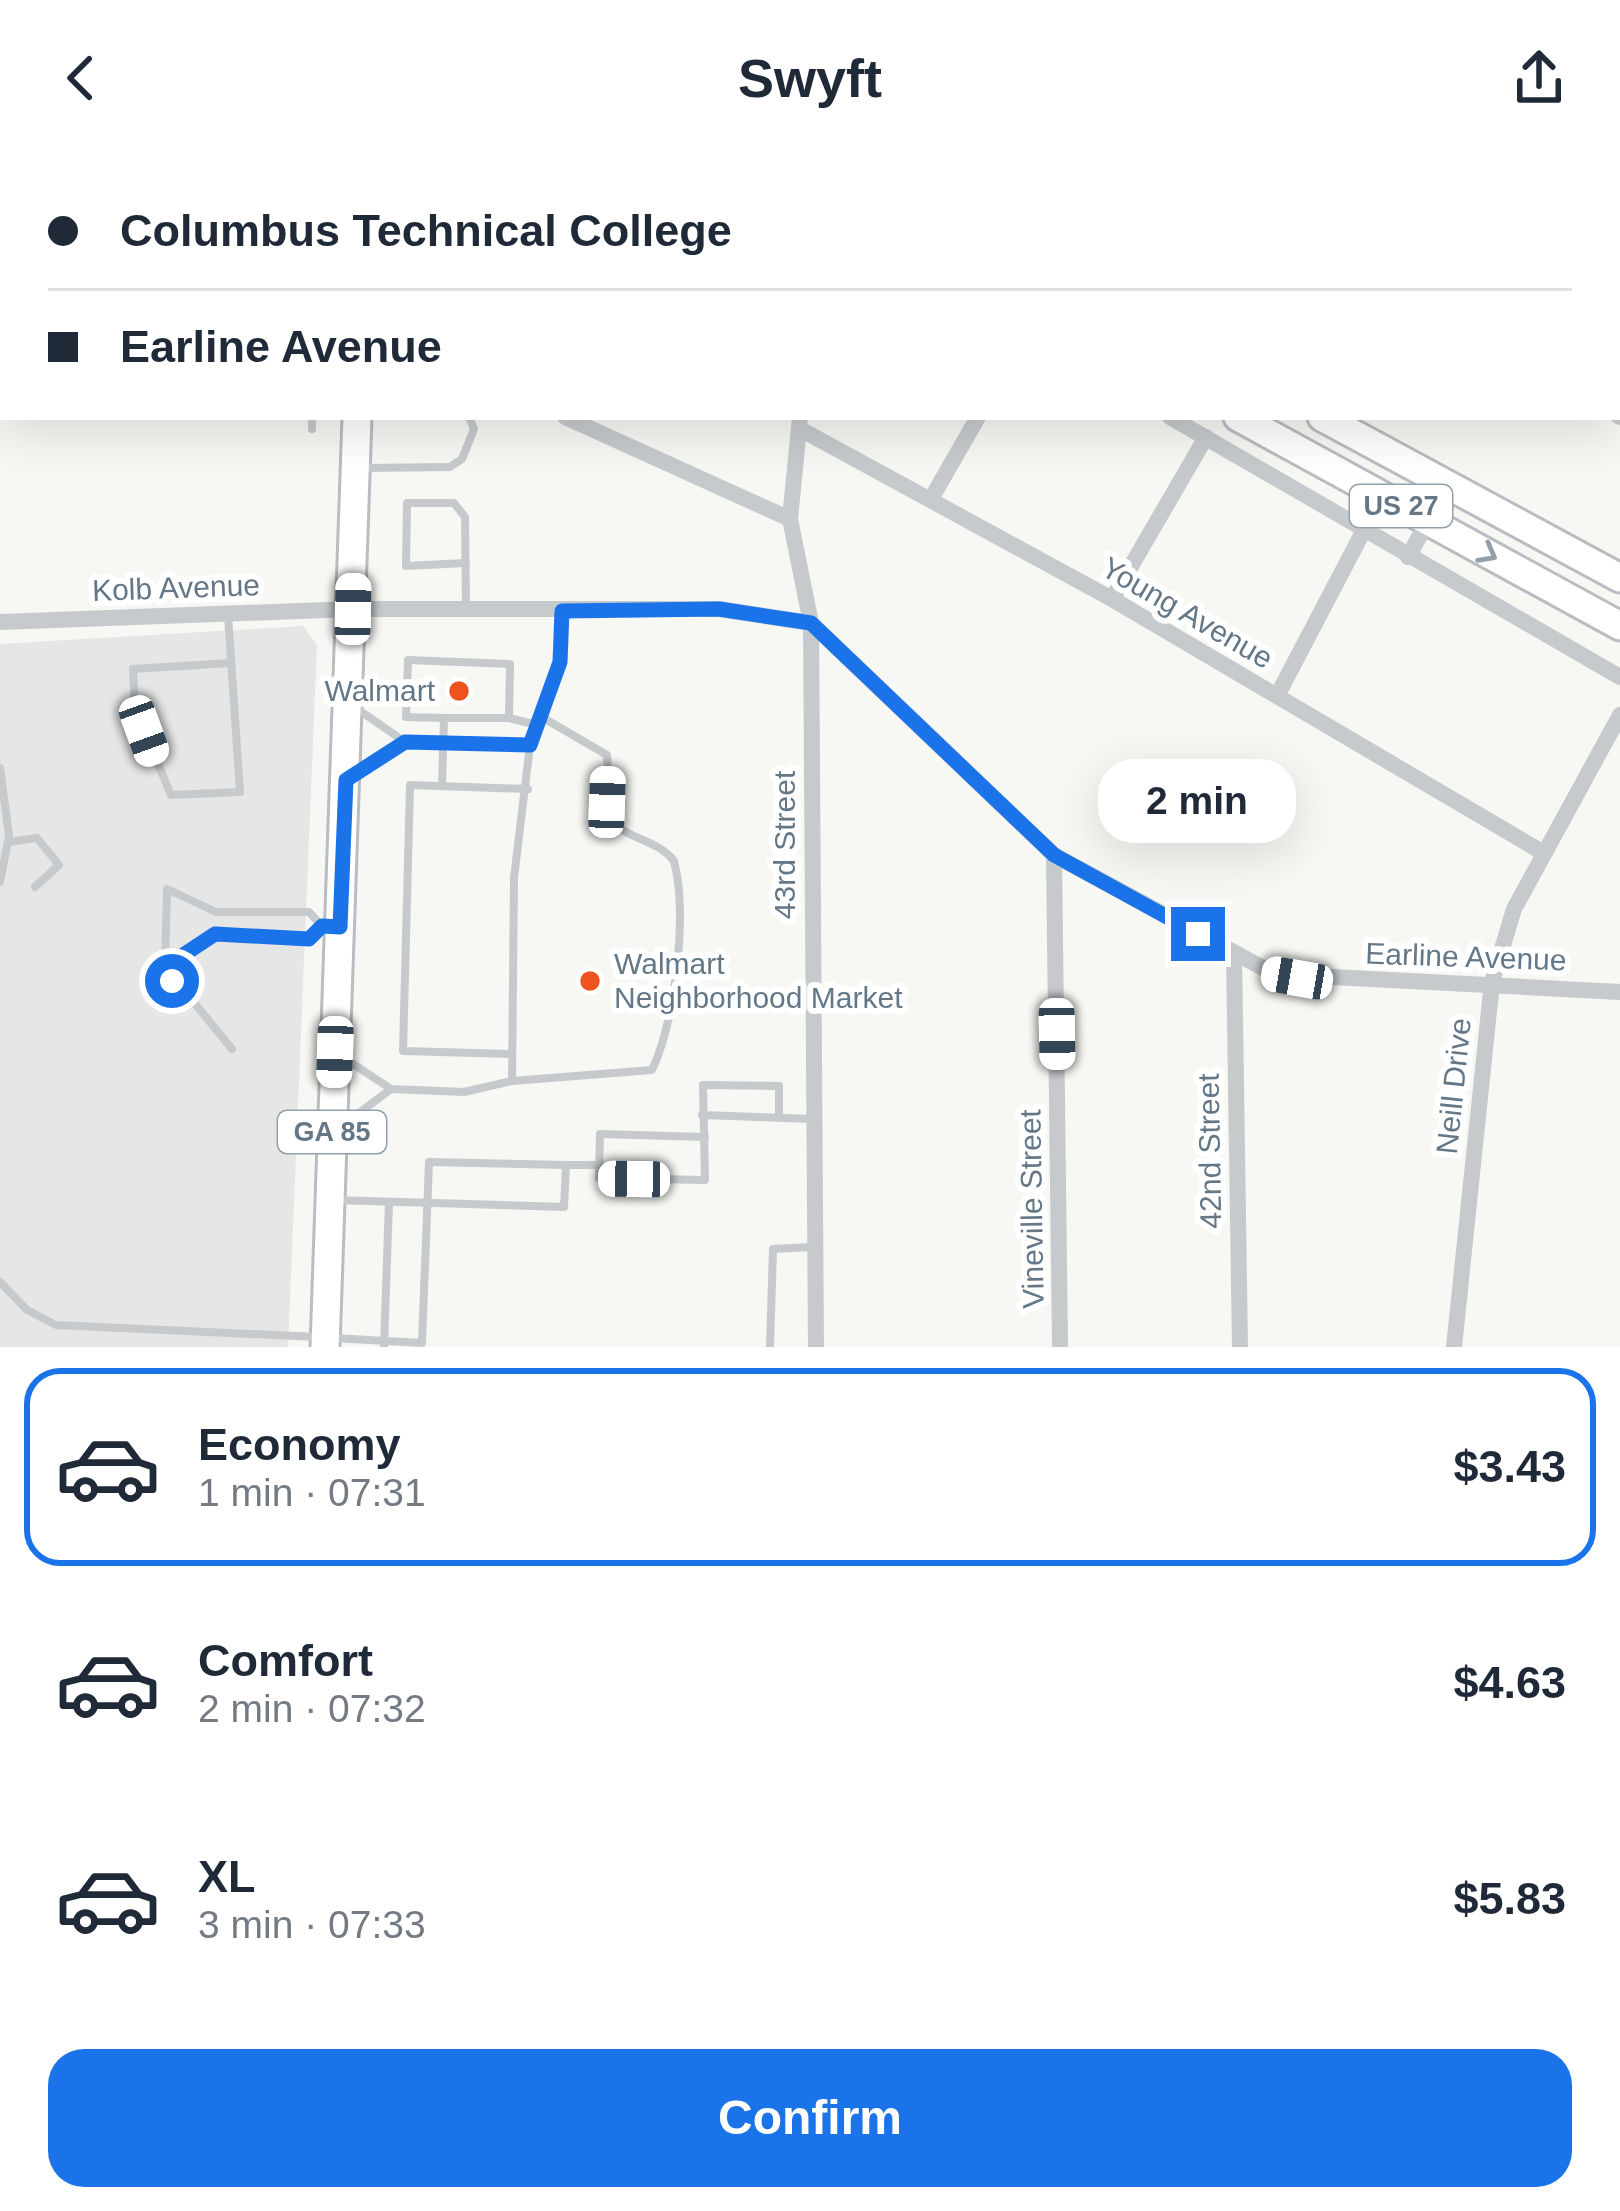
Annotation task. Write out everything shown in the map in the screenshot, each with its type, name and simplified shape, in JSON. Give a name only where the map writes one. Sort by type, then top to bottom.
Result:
[{"type":"main road","name":"GA 85","points":[[323,1344],[335,1052],[331,927],[350,703],[357,420]]},
{"type":"main road","name":"US 27","points":[[1243,420],[1620,626]]},
{"type":"main road","name":"US 27","points":[[1328,420],[1620,578]]},
{"type":"street","points":[[578,420],[790,520]]},
{"type":"street","points":[[932,499],[976,420]]},
{"type":"street","points":[[1175,420],[1620,677]]},
{"type":"street","name":"Young Avenue","points":[[800,423],[1112,599],[1542,852]]},
{"type":"street","name":"43rd Street","points":[[800,423],[790,520],[811,623],[816,1347]]},
{"type":"street","points":[[1112,599],[1206,437]]},
{"type":"street","points":[[1408,556],[1428,521]]},
{"type":"street","points":[[1277,696],[1363,532]]},
{"type":"street","points":[[353,609],[719,609],[811,623]]},
{"type":"street","name":"Kolb Avenue","points":[[0,622],[353,609]]},
{"type":"street","name":"Earline Avenue","points":[[811,623],[1054,855],[1274,974],[1620,992]]},
{"type":"street","name":"Neill Drive","points":[[1454,1347],[1492,982],[1514,909],[1620,715]]},
{"type":"street","name":"Vineville Street","points":[[1054,855],[1060,1347]]},
{"type":"street","name":"42nd Street","points":[[1234,954],[1240,1347]]},
{"type":"lane","points":[[312,420],[312,430]]},
{"type":"lane","points":[[356,468],[450,467],[462,459],[474,428],[470,420]]},
{"type":"lane","points":[[466,563],[406,566],[407,503],[454,503],[462,510],[466,563],[466,610]]},
{"type":"lane","points":[[512,1081],[514,878],[530,745],[560,662],[562,611]]},
{"type":"lane","points":[[228,613],[239,792],[171,795],[135,709],[134,669],[231,663]]},
{"type":"lane","points":[[335,1052],[391,1088],[464,1092],[512,1081],[652,1070],[669,1025],[676,948],[674,861],[666,850],[626,836],[611,821],[608,754],[539,721],[406,717],[408,660],[510,664],[509,718]]},
{"type":"lane","points":[[350,703],[405,742]]},
{"type":"lane","points":[[442,786],[444,718]]},
{"type":"lane","points":[[346,780],[405,742],[530,745]]},
{"type":"lane","points":[[0,768],[9,842],[0,882]]},
{"type":"lane","points":[[512,1054],[403,1051],[410,785],[528,789]]},
{"type":"lane","points":[[9,842],[38,838],[59,865],[34,887]]},
{"type":"lane","points":[[165,967],[215,934],[309,939],[331,927],[310,912],[216,912],[167,889],[165,967],[232,1049]]},
{"type":"lane","points":[[705,1137],[600,1134],[599,1178],[704,1180],[705,1137],[703,1085],[779,1086],[779,1117]]},
{"type":"lane","points":[[332,1132],[391,1088]]},
{"type":"lane","points":[[702,1115],[814,1119]]},
{"type":"lane","points":[[0,1282],[27,1310],[67,1326],[323,1344],[422,1345],[429,1162],[599,1165]]},
{"type":"lane","points":[[329,1200],[564,1207],[566,1165]]},
{"type":"lane","points":[[384,1344],[389,1202]]},
{"type":"lane","points":[[770,1347],[773,1249],[815,1247]]},
{"type":"shaded area","points":[[303,626],[317,645],[288,1347],[0,1347],[0,644]]},
{"type":"place","name":"Walmart","points":[[459,691]]},
{"type":"place","name":"Walmart Neighborhood Market","points":[[590,981]]},
{"type":"route","points":[[172,981],[165,967],[215,934],[309,939],[322,926],[340,927],[346,780],[405,742],[530,745],[560,662],[562,611],[719,609],[811,623],[1054,855],[1198,934]]}]
